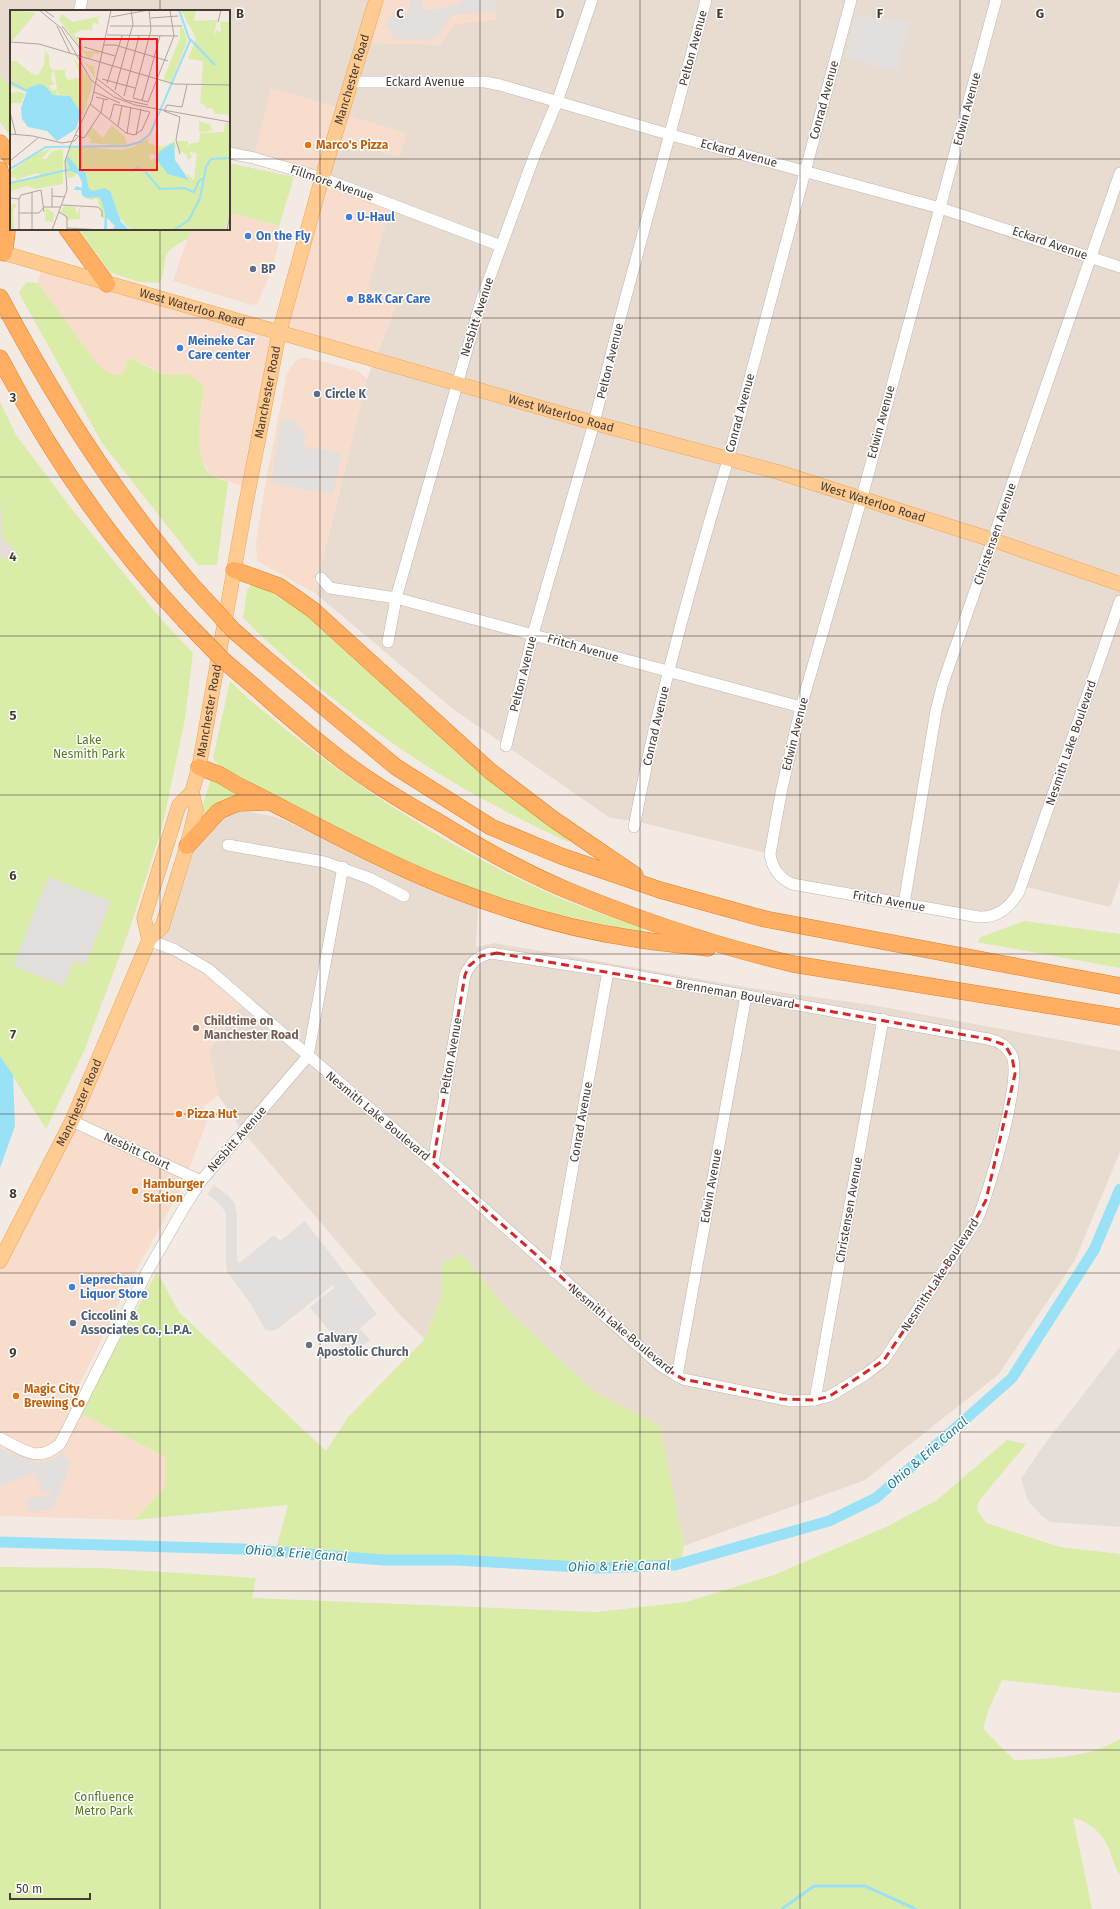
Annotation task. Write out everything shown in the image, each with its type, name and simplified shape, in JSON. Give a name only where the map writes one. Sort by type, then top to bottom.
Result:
[{"type":"highway","points":[[0,143],[10,156]]},
{"type":"highway","points":[[0,170],[8,207],[9,223],[2,252]]},
{"type":"highway","points":[[68,230],[107,284]]},
{"type":"highway","points":[[0,297],[63,409],[108,476],[157,544],[233,630],[396,768],[491,827],[561,856],[652,888],[765,919],[1120,986]]},
{"type":"highway","points":[[0,358],[51,448],[100,520],[160,594],[223,660],[293,721],[345,762],[405,803],[487,851],[568,890],[612,908],[745,952],[794,964],[1120,1017]]},
{"type":"highway","points":[[234,570],[279,586],[313,610],[421,710],[509,786],[553,819],[652,888]]},
{"type":"highway","points":[[199,768],[220,775],[270,802],[390,861],[449,888],[527,914],[635,939],[745,952]]},
{"type":"highway","points":[[187,846],[219,811],[238,804],[270,802]]},
{"type":"main road","name":"Manchester Road","points":[[148,940],[144,918],[179,805],[192,792],[199,768],[234,570],[279,333],[322,178],[376,0]]},
{"type":"main road","name":"West Waterloo Road","points":[[2,252],[107,284],[456,384],[728,460],[778,472],[862,497],[1120,584]]},
{"type":"main road","name":"Manchester Road","points":[[0,1261],[72,1121],[148,940],[162,927],[187,846],[196,810],[192,792]]},
{"type":"street","points":[[79,10],[82,0]]},
{"type":"street","name":"Nesbitt Avenue","points":[[388,642],[396,598],[481,301],[535,154],[557,102],[592,0]]},
{"type":"street","name":"Pelton Avenue","points":[[506,746],[533,634],[594,423],[621,315],[671,135],[706,0]]},
{"type":"street","name":"Conrad Avenue","points":[[634,827],[653,736],[669,671],[711,513],[728,460],[850,0]]},
{"type":"street","name":"Edwin Avenue","points":[[772,844],[782,788],[801,707],[862,497],[996,0]]},
{"type":"street","name":"Eckard Avenue","points":[[352,82],[485,82],[500,85],[671,135],[940,208],[996,225],[1120,267]]},
{"type":"street","name":"Fillmore Avenue","points":[[230,152],[322,178],[501,246]]},
{"type":"street","name":"Christensen Avenue","points":[[904,904],[939,696],[1120,173]]},
{"type":"street","name":"Fritch Avenue","points":[[321,578],[330,588],[396,598],[801,707]]},
{"type":"street","name":"Nesmith Lake Boulevard","points":[[1022,886],[1120,601]]},
{"type":"street","name":"Fritch Avenue","points":[[772,844],[771,861],[774,870],[778,875],[792,884],[979,917],[989,917],[1006,909],[1014,902],[1022,886]]},
{"type":"street","points":[[228,845],[324,862],[343,867],[404,896]]},
{"type":"street","points":[[308,1056],[343,867]]},
{"type":"street","name":"Nesmith Lake Boulevard","points":[[148,940],[175,950],[208,969],[433,1163],[661,1366],[676,1376],[693,1382],[781,1399],[801,1401],[816,1400],[830,1396],[866,1374],[884,1360],[977,1220],[991,1184],[1015,1074],[1012,1057],[1009,1050],[997,1041],[988,1039]]},
{"type":"street","name":"Brenneman Boulevard","points":[[481,956],[497,953],[883,1019],[988,1039]]},
{"type":"street","name":"Pelton Avenue","points":[[433,1163],[465,974],[469,966],[481,956]]},
{"type":"street","name":"Conrad Avenue","points":[[554,1272],[608,972]]},
{"type":"street","name":"Edwin Avenue","points":[[676,1376],[746,996]]},
{"type":"street","name":"Christensen Avenue","points":[[816,1400],[883,1019]]},
{"type":"street","name":"Nesbitt Avenue","points":[[0,1438],[36,1455],[51,1452],[60,1444],[147,1272],[201,1181],[308,1056]]},
{"type":"street","name":"Nesbitt Court","points":[[72,1121],[201,1181]]},
{"type":"highlighted area","points":[[497,953],[608,971],[988,1039],[1005,1045],[1012,1057],[1015,1074],[986,1200],[964,1241],[884,1360],[830,1396],[815,1400],[781,1399],[683,1379],[661,1366],[433,1163],[465,975],[469,966],[481,956]]},
{"type":"shaded area","points":[[0,0],[1120,0],[1120,880],[1110,907],[1022,886],[989,917],[792,884],[770,854],[635,821],[610,818],[453,709],[315,593],[321,578],[320,570],[367,379],[398,300],[367,288],[391,204],[254,158],[230,153],[230,10],[10,10],[10,88],[0,75]]},
{"type":"shaded area","points":[[376,0],[495,0],[496,20],[455,24],[440,45],[364,43]]},
{"type":"shaded area","points":[[409,0],[421,0],[424,9],[428,11],[451,6],[463,0],[495,0],[496,12],[453,14],[434,40],[392,39],[390,29],[386,25],[389,17],[409,12]]},
{"type":"shaded area","points":[[857,16],[872,16],[872,19],[912,19],[897,71],[845,58]]},
{"type":"shaded area","points":[[271,88],[343,109],[342,114],[407,133],[399,157],[335,138],[322,178],[254,158]]},
{"type":"shaded area","points":[[322,178],[391,204],[367,287],[398,300],[374,360],[279,334],[249,489],[211,475],[202,460],[198,435],[204,388],[183,373],[172,376],[159,372],[129,358],[123,374],[113,375],[97,364],[38,283],[42,264],[279,333]]},
{"type":"shaded area","points":[[230,212],[279,226],[280,237],[274,263],[258,303],[251,305],[173,281],[191,230],[230,230]]},
{"type":"shaded area","points":[[304,357],[359,371],[367,379],[320,569],[321,578],[315,593],[257,561],[256,543],[266,480],[287,373],[295,361]]},
{"type":"shaded area","points":[[281,419],[299,422],[298,429],[306,430],[303,446],[342,453],[333,494],[271,483]]},
{"type":"shaded area","points":[[0,498],[1,508],[17,552],[0,559]]},
{"type":"shaded area","points":[[226,807],[276,817],[478,904],[476,947],[495,943],[751,988],[872,1005],[1120,1051],[1120,1152],[1075,1260],[999,1374],[865,1480],[684,1546],[659,1426],[593,1391],[507,1309],[462,1254],[441,1264],[442,1294],[425,1339],[400,1315],[243,1132],[218,1095],[209,1051],[237,1010],[245,1002],[149,940],[162,927],[187,846]]},
{"type":"shaded area","points":[[48,877],[111,901],[85,966],[74,961],[64,986],[13,966]]},
{"type":"shaded area","points":[[149,940],[175,950],[245,1002],[237,1010],[209,1051],[218,1095],[203,1107],[208,1119],[183,1185],[126,1289],[69,1407],[166,1457],[165,1487],[134,1520],[0,1516],[0,1261]]},
{"type":"shaded area","points":[[214,1185],[229,1196],[235,1204],[237,1215],[237,1260],[239,1263],[274,1235],[280,1241],[305,1221],[377,1314],[360,1328],[370,1340],[346,1358],[343,1354],[345,1351],[310,1307],[334,1288],[333,1285],[276,1330],[270,1331],[265,1329],[250,1303],[227,1271],[226,1213],[219,1203],[207,1194]]},
{"type":"shaded area","points":[[1120,1347],[1120,1527],[1051,1522],[1043,1517],[1028,1501],[1021,1479],[1041,1449]]},
{"type":"shaded area","points":[[0,1447],[14,1455],[16,1452],[35,1463],[57,1458],[63,1451],[71,1463],[53,1509],[29,1512],[25,1501],[41,1495],[45,1497],[51,1494],[51,1491],[43,1493],[35,1474],[43,1470],[0,1486]]},
{"type":"green space","points":[[0,75],[10,88],[10,136],[0,122]]},
{"type":"green space","points":[[230,163],[294,177],[279,226],[230,212]]},
{"type":"green space","points":[[79,230],[191,230],[188,239],[178,244],[168,252],[160,283],[139,282],[110,272]]},
{"type":"green space","points":[[26,282],[38,283],[97,364],[113,375],[123,374],[129,358],[160,373],[167,375],[187,375],[197,381],[204,388],[199,433],[201,458],[205,468],[211,475],[228,482],[217,565],[198,565],[102,443],[19,293]]},
{"type":"green space","name":"Lake Nesmith Park","points":[[0,402],[16,435],[74,512],[161,619],[193,653],[185,719],[162,828],[129,931],[84,1051],[46,1129],[0,1056],[0,559],[17,552],[2,537],[0,498]]},
{"type":"green space","points":[[252,584],[264,586],[312,618],[375,678],[433,729],[570,838],[568,842],[501,809],[447,778],[385,737],[325,692],[270,644],[243,618],[247,590]]},
{"type":"green space","points":[[230,681],[259,708],[339,770],[367,790],[425,827],[516,878],[572,903],[644,929],[643,933],[530,908],[450,880],[383,851],[226,774],[213,758]]},
{"type":"green space","points":[[211,779],[245,794],[199,817]]},
{"type":"green space","points":[[1024,921],[1120,934],[1120,968],[977,942],[981,937]]},
{"type":"green space","points":[[462,1254],[507,1309],[593,1391],[660,1426],[684,1546],[680,1564],[597,1568],[388,1560],[275,1552],[288,1505],[134,1520],[165,1487],[166,1457],[80,1413],[157,1272],[179,1312],[326,1451],[348,1417],[425,1339],[442,1294],[441,1264]]},
{"type":"green space","name":"Confluence Metro Park","points":[[1007,1440],[1026,1444],[979,1501],[977,1510],[986,1523],[1060,1547],[1120,1554],[1120,1693],[1002,1680],[988,1711],[983,1729],[1014,1760],[1055,1758],[1082,1754],[1120,1739],[1120,1875],[1108,1847],[1100,1834],[1088,1824],[1073,1818],[1092,1909],[0,1909],[0,1567],[102,1568],[256,1578],[252,1598],[596,1612],[686,1602],[774,1575],[886,1527],[937,1500]]},
{"type":"water","points":[[0,1056],[13,1075],[15,1126],[0,1168]]},
{"type":"waterway","name":"Ohio & Erie Canal","points":[[0,1542],[242,1549],[384,1560],[455,1560],[597,1568],[675,1565],[829,1521],[876,1498],[1012,1378],[1094,1250],[1120,1189]]},
{"type":"waterway","points":[[782,1909],[814,1886],[865,1886],[916,1909]]},
{"type":"place","name":"Marco's Pizza","points":[[308,145]]},
{"type":"place","name":"U-Haul","points":[[349,217]]},
{"type":"place","name":"On the Fly","points":[[248,236]]},
{"type":"place","name":"BP","points":[[253,269]]},
{"type":"place","name":"B&K Car Care","points":[[350,299]]},
{"type":"place","name":"Meineke Car Care center","points":[[180,348]]},
{"type":"place","name":"Circle K","points":[[317,394]]},
{"type":"place","name":"Childtime on Manchester Road","points":[[196,1028]]},
{"type":"place","name":"Pizza Hut","points":[[179,1114]]},
{"type":"place","name":"Hamburger Station","points":[[135,1191]]},
{"type":"place","name":"Leprechaun Liquor Store","points":[[72,1287]]},
{"type":"place","name":"Ciccolini & Associates Co., L.P.A.","points":[[73,1323]]},
{"type":"place","name":"Calvary Apostolic Church","points":[[309,1345]]},
{"type":"place","name":"Magic City Brewing Co","points":[[16,1396]]}]
